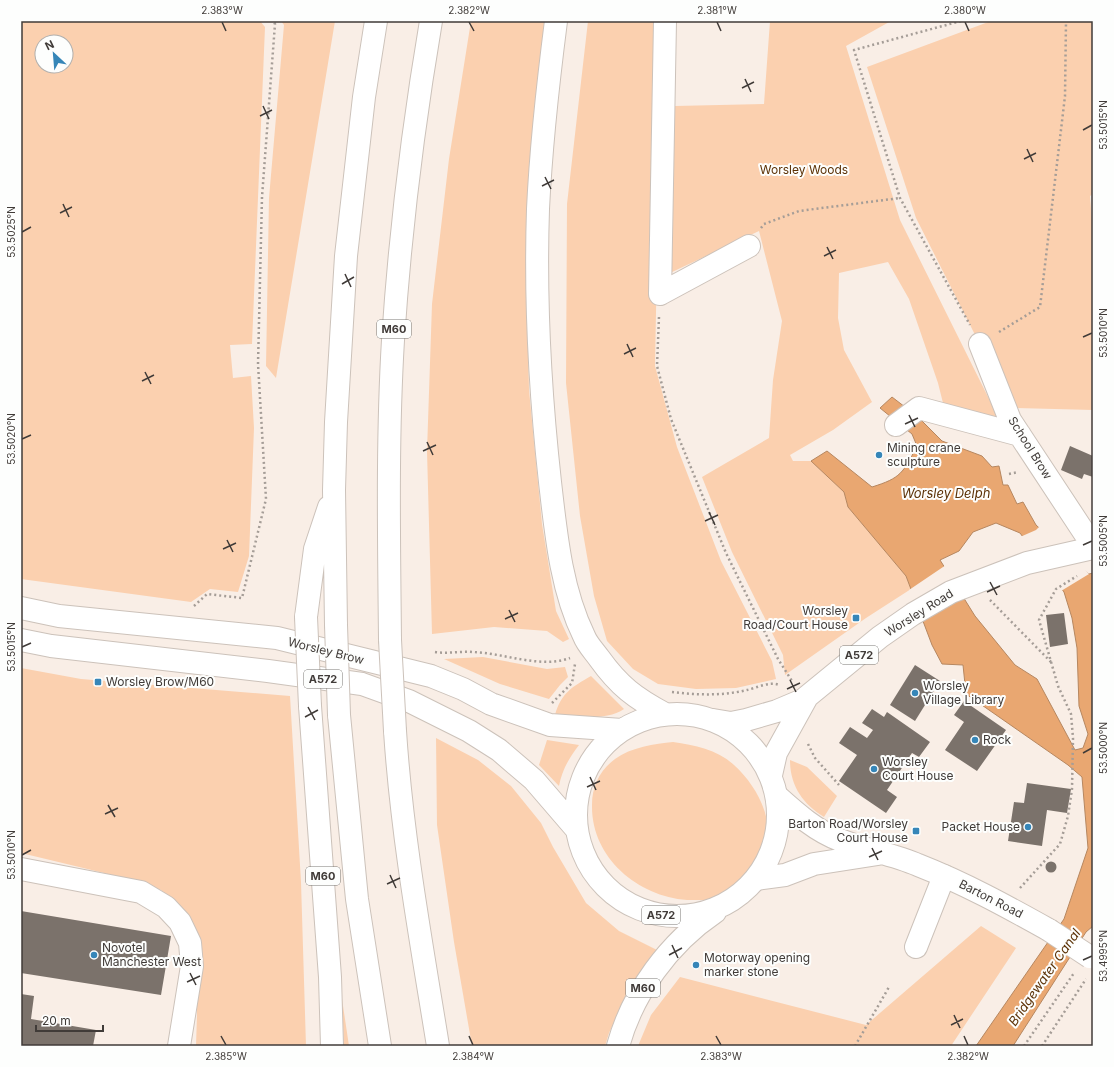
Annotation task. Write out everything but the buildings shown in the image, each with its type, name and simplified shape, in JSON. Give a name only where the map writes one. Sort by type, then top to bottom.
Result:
[{"type":"main road","name":"M60","points":[[376,21],[363,104],[346,256],[336,422],[334,490],[339,715],[357,900],[380,1046]]},
{"type":"main road","name":"M60","points":[[432,21],[410,162],[400,254],[393,341],[389,491],[390,640],[394,731],[399,789],[412,888],[438,1046]]},
{"type":"main road","points":[[556,21],[546,94],[538,208],[537,264],[544,412],[553,509],[568,595],[585,639],[622,686],[642,701],[665,714]]},
{"type":"main road","points":[[666,21],[660,294],[749,246]]},
{"type":"main road","name":"School Brow","points":[[980,344],[1010,420],[1093,547]]},
{"type":"main road","points":[[896,425],[919,408],[1020,435]]},
{"type":"main road","name":"M60","points":[[332,1046],[330,977],[310,706],[306,617],[315,549],[334,490]]},
{"type":"main road","name":"Worsley Road","points":[[713,720],[731,723],[777,712],[807,697],[880,637],[913,614],[958,589],[1027,563],[1093,547]]},
{"type":"main road","name":"Worsley Brow","points":[[21,608],[66,617],[277,638],[431,676],[464,689],[491,704],[550,725],[622,730]]},
{"type":"main road","name":"Worsley Brow","points":[[21,640],[51,646],[268,671],[362,684],[409,701],[469,731],[499,750],[534,780],[577,830]]},
{"type":"main road","name":"Worsley Road","points":[[771,774],[776,753],[807,697]]},
{"type":"main road","name":"A572","points":[[665,714],[689,714],[713,720],[728,727],[745,740],[763,760],[771,774],[778,797],[778,826],[776,841],[764,868],[756,879],[734,899],[720,907],[704,913],[687,916],[664,915],[637,908],[622,900],[608,890],[587,863],[577,830],[577,802],[584,774],[600,749],[622,730],[650,717],[665,714]]},
{"type":"main road","name":"Barton Road","points":[[778,797],[803,819],[840,840],[916,864],[990,897],[1049,930],[1088,964]]},
{"type":"main road","name":"Barton Road","points":[[756,879],[785,875],[814,864],[883,853]]},
{"type":"main road","points":[[21,869],[141,892],[166,907],[180,922],[190,943],[192,966],[179,1046]]},
{"type":"main road","points":[[916,947],[932,910],[944,876]]},
{"type":"main road","name":"M60","points":[[618,1046],[631,1011],[640,992],[652,973],[706,918],[734,899]]},
{"type":"path","points":[[194,606],[206,594],[242,598],[266,499],[258,356],[262,197],[274,56],[275,24],[273,21]]},
{"type":"path","points":[[961,21],[854,50],[900,198],[980,344],[1040,307],[1065,96],[1066,21]]},
{"type":"path","points":[[749,246],[764,224],[799,211],[900,198]]},
{"type":"path","points":[[660,294],[657,366],[671,419],[726,554],[782,666],[790,679],[807,697]]},
{"type":"path","points":[[1021,886],[1060,844],[1068,816],[1072,774],[1073,738],[1071,714],[1058,686],[1039,620],[1056,589],[1082,573]]},
{"type":"path","points":[[988,598],[1051,663]]},
{"type":"path","points":[[548,706],[572,683],[575,663]]},
{"type":"path","points":[[665,689],[686,694],[714,694],[747,690],[775,683],[807,697]]},
{"type":"path","points":[[808,740],[809,748],[815,758],[839,785]]},
{"type":"path","points":[[1024,1046],[1088,964]]},
{"type":"path","points":[[1042,1046],[1088,964]]},
{"type":"path","points":[[855,1046],[889,987]]},
{"type":"green space","points":[[21,21],[260,21],[265,27],[252,344],[230,345],[233,378],[251,376],[254,428],[249,556],[238,592],[210,589],[191,602],[21,579]]},
{"type":"green space","points":[[281,21],[335,21],[276,378],[266,366],[269,198],[284,25]]},
{"type":"green space","points":[[471,21],[546,21],[531,148],[526,267],[529,390],[542,524],[556,611],[569,639],[563,642],[547,631],[494,627],[432,634],[427,451],[432,304],[449,159]]},
{"type":"green space","points":[[588,21],[665,21],[659,153],[655,366],[677,447],[721,561],[772,661],[776,679],[736,688],[696,689],[658,684],[633,669],[607,641],[594,596],[580,516],[566,383],[567,204]]},
{"type":"green space","name":"Worsley Woods","points":[[770,21],[891,21],[846,46],[900,220],[998,417],[949,427],[938,383],[909,299],[888,262],[839,273],[838,318],[844,350],[872,402],[833,430],[790,455],[793,461],[811,461],[844,492],[848,507],[906,576],[911,589],[866,618],[785,675],[783,655],[732,552],[702,477],[769,438],[773,380],[782,321],[759,231],[670,273],[675,106],[764,104]]},
{"type":"green space","points":[[991,21],[1093,21],[1093,194],[1090,196],[1093,233],[1093,410],[1012,408],[916,218],[867,67]]},
{"type":"green space","points":[[483,657],[547,669],[565,667],[568,677],[549,699],[500,684],[444,659]]},
{"type":"green space","points":[[21,668],[81,679],[290,696],[301,882],[306,1046],[196,1046],[196,952],[184,910],[161,890],[104,873],[21,853]]},
{"type":"green space","points":[[591,676],[624,709],[617,713],[600,717],[555,715],[560,701],[568,691]]},
{"type":"green space","points":[[436,738],[478,760],[511,786],[541,823],[553,847],[586,903],[619,931],[657,950],[631,985],[609,1033],[605,1046],[472,1046],[454,942],[437,825]]},
{"type":"green space","points":[[547,740],[579,745],[566,764],[559,786],[539,765]]},
{"type":"green space","points":[[673,742],[706,749],[728,760],[747,779],[757,794],[764,810],[768,827],[768,843],[763,859],[753,873],[738,886],[729,893],[718,898],[687,900],[669,897],[651,891],[635,882],[620,870],[608,857],[599,841],[594,824],[592,805],[593,791],[601,773],[605,768],[615,759],[628,752],[651,745]]},
{"type":"green space","points":[[790,760],[807,767],[837,796],[824,817],[810,806],[799,793],[792,778]]},
{"type":"green space","points":[[981,926],[1016,948],[951,1046],[638,1046],[651,1015],[680,977],[866,1025]]},
{"type":"green space","points":[[342,999],[349,1046],[344,1046]]},
{"type":"water","points":[[892,397],[918,417],[942,441],[982,456],[992,467],[999,466],[1003,485],[1008,485],[1017,504],[1023,502],[1036,525],[1089,574],[1093,573],[1093,926],[1086,932],[1013,1046],[976,1046],[1064,919],[1088,848],[1082,777],[1068,765],[966,694],[963,665],[942,664],[932,645],[906,576],[848,507],[844,492],[811,461],[827,451],[872,487],[889,481],[895,477],[908,463],[917,446],[912,434],[880,408]],"holes":[[[996,523],[1020,533],[1064,592],[1072,618],[1077,648],[1079,706],[1088,734],[1083,748],[1075,750],[1037,679],[1015,665],[975,616],[940,560],[959,551],[973,532]]]},
{"type":"pier","points":[[1040,526],[1080,563],[1089,574],[1061,591],[1020,537],[1036,530]]},
{"type":"pier","points":[[946,565],[965,596],[920,620],[909,590]]},
{"type":"place","name":"Mining crane sculpture","points":[[879,455]]},
{"type":"place","name":"Worsley Road/Court House","points":[[856,618]]},
{"type":"place","name":"Worsley Brow/M60","points":[[98,682]]},
{"type":"place","name":"Worsley Village Library","points":[[915,693]]},
{"type":"place","name":"Rock","points":[[975,740]]},
{"type":"place","name":"Worsley Court House","points":[[874,769]]},
{"type":"place","name":"Packet House","points":[[1028,827]]},
{"type":"place","name":"Barton Road/Worsley Court House","points":[[916,831]]},
{"type":"place","name":"Novotel Manchester West","points":[[94,955]]},
{"type":"place","name":"Motorway opening marker stone","points":[[696,965]]},
{"type":"water label","name":"Worsley Delph","points":[[946,493]]},
{"type":"water label","name":"Bridgewater Canal","points":[[1044,977]]}]
